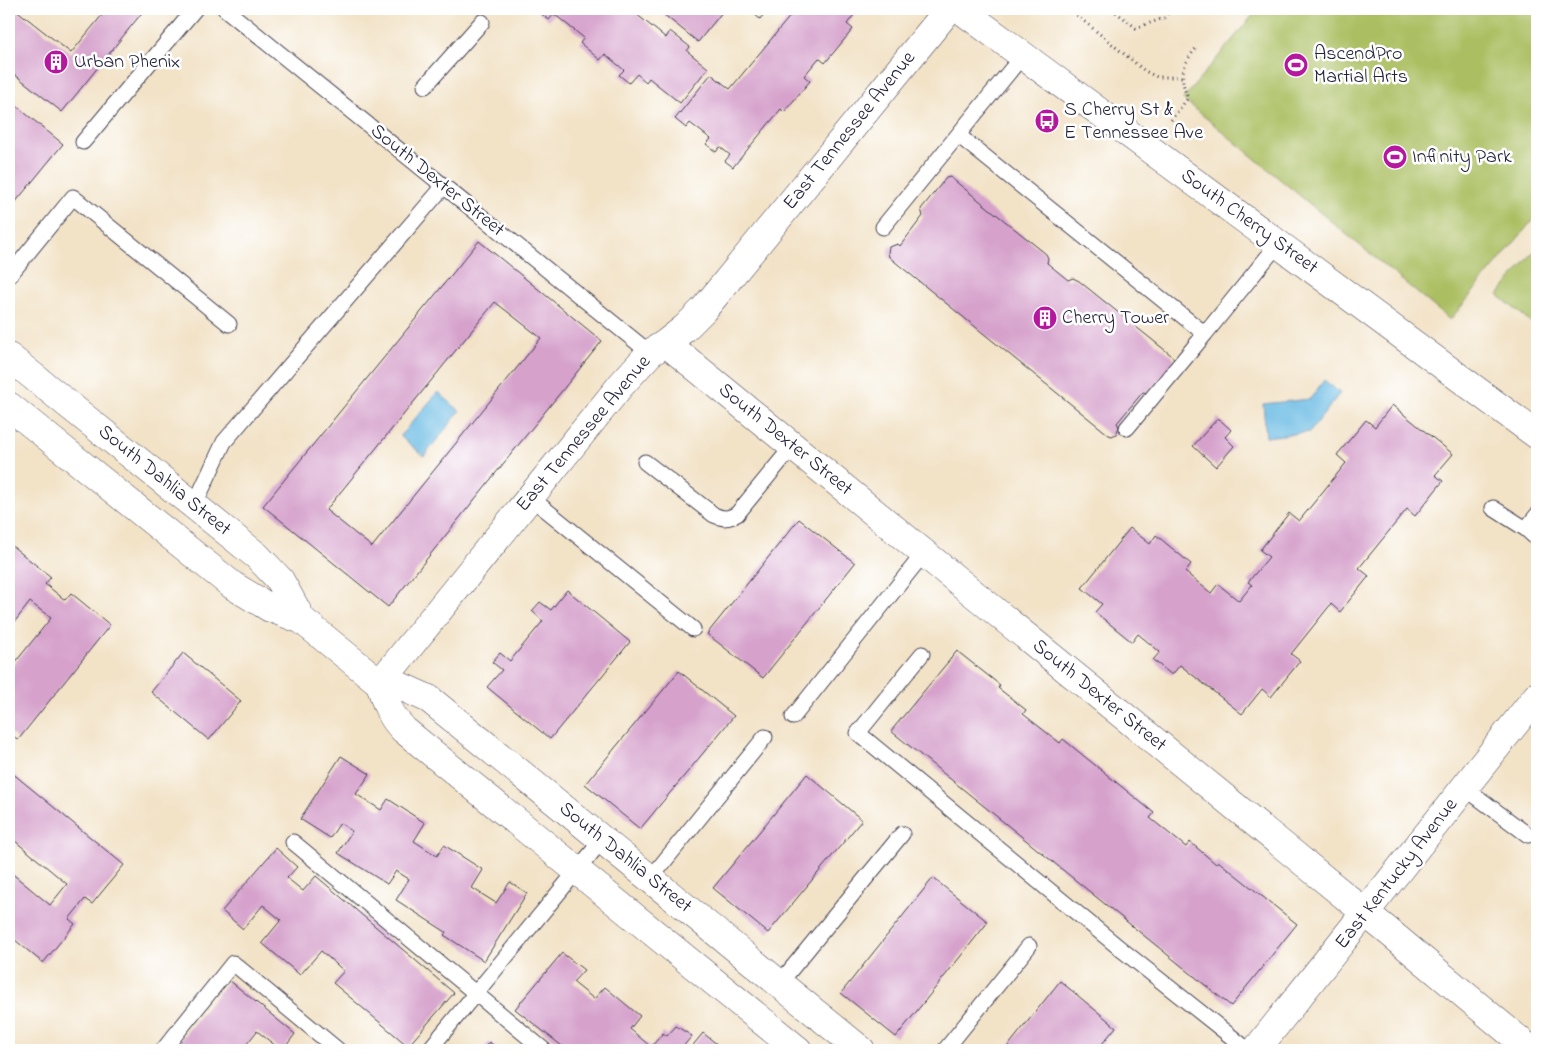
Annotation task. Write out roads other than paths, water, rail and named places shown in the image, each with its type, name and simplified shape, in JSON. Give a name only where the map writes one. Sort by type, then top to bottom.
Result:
[{"type":"street","name":"East Tennessee Avenue","points":[[380,683],[602,408],[658,348],[685,328],[710,303],[949,9]]},
{"type":"street","name":"South Cherry Street","points":[[960,9],[1537,435]]},
{"type":"street","name":"South Dexter Street","points":[[658,348],[792,447],[924,553],[1531,1050]]},
{"type":"street","name":"South Dahlia Street","points":[[9,357],[257,556],[270,568],[287,592],[302,620]]},
{"type":"street","name":"South Dahlia Street","points":[[9,406],[232,585],[264,604],[302,620],[380,683],[400,686],[429,699],[861,1050]]},
{"type":"street","name":"South Dahlia Street","points":[[380,683],[389,712],[395,722],[404,730],[798,1050]]},
{"type":"street","name":"East Kentucky Avenue","points":[[1256,1050],[1366,914],[1537,696]]},
{"type":"lane","points":[[83,142],[195,9]]},
{"type":"lane","name":"South Dexter Street","points":[[225,9],[444,186],[658,348]]},
{"type":"lane","points":[[425,86],[482,22]]},
{"type":"lane","points":[[883,227],[1023,55]]},
{"type":"lane","points":[[958,135],[1205,334]]},
{"type":"lane","points":[[194,506],[224,442],[444,186]]},
{"type":"lane","points":[[9,276],[72,197],[229,324]]},
{"type":"lane","points":[[1127,428],[1278,244]]},
{"type":"lane","points":[[645,462],[721,519],[737,514],[792,447]]},
{"type":"lane","points":[[530,497],[693,629]]},
{"type":"lane","points":[[1493,508],[1531,534],[1537,515]]},
{"type":"lane","points":[[793,717],[924,553]]},
{"type":"lane","points":[[922,654],[858,733],[1122,950],[1248,1050]]},
{"type":"lane","points":[[650,879],[765,737]]},
{"type":"lane","points":[[1465,788],[1528,835]]},
{"type":"lane","points":[[779,984],[902,834]]},
{"type":"lane","points":[[428,1050],[602,840]]},
{"type":"lane","points":[[293,842],[544,1050]]},
{"type":"lane","points":[[945,1050],[1029,946]]},
{"type":"lane","points":[[163,1050],[234,963],[338,1050]]},
{"type":"water","points":[[1324,380],[1340,393],[1310,432],[1266,437],[1263,404],[1310,399]]},
{"type":"water","points":[[438,392],[460,411],[424,456],[400,436]]},
{"type":"place","name":"Urban Phenix","points":[[56,62]]},
{"type":"place","name":"AscendPro Martial Arts","points":[[1296,65]]},
{"type":"place","name":"S Cherry St & E Tennessee Ave","points":[[1047,121]]},
{"type":"place","name":"Infinity Park","points":[[1395,157]]},
{"type":"place","name":"Cherry Tower","points":[[1045,318]]}]
